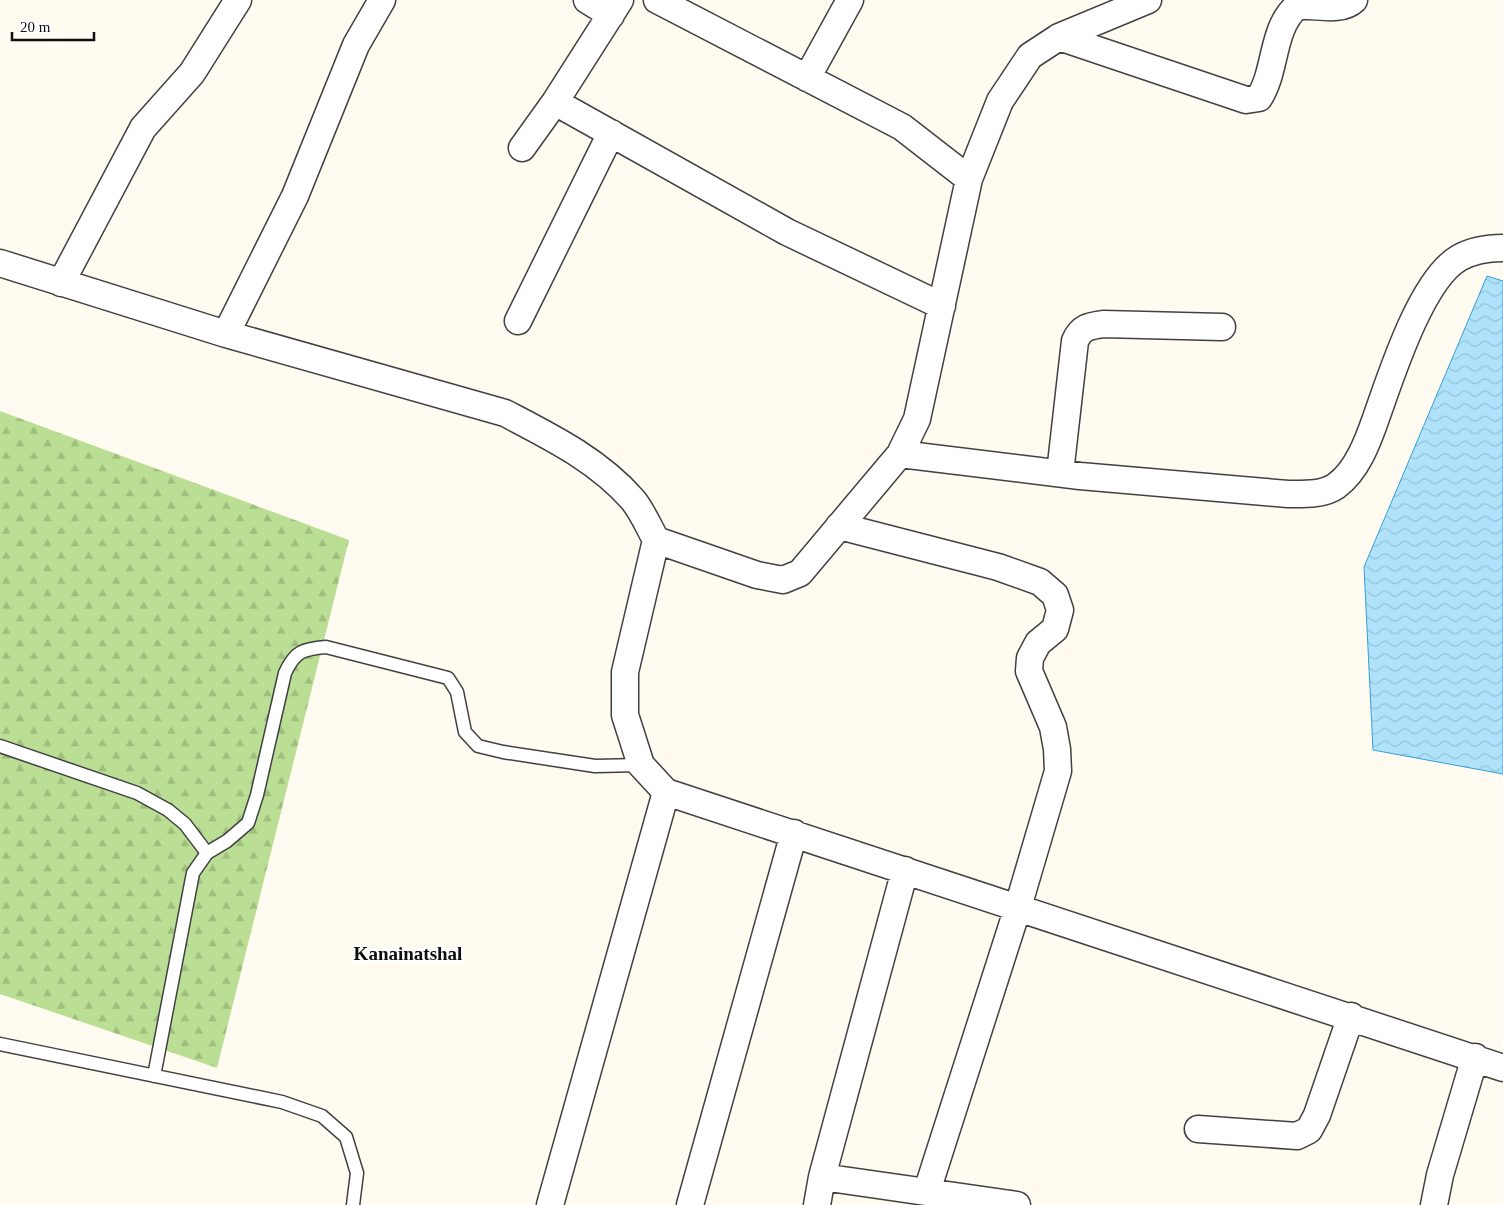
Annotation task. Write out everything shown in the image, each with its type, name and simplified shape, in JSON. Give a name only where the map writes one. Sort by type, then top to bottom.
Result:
[{"type":"street","points":[[61,283],[143,128],[192,73],[238,0]]},
{"type":"street","points":[[226,334],[295,196],[356,45],[382,0]]},
{"type":"street","points":[[522,148],[556,102],[615,8],[588,0]]},
{"type":"street","points":[[657,0],[902,127],[969,179]]},
{"type":"street","points":[[807,78],[850,0]]},
{"type":"street","points":[[0,263],[226,334],[505,413],[547,435],[596,465],[634,501],[656,540],[757,574],[783,580],[800,573],[900,454],[917,419],[969,179],[1000,101],[1030,56],[1058,37],[1148,0]]},
{"type":"street","points":[[1058,37],[1246,100],[1259,98],[1265,88],[1282,25],[1289,13],[1297,6],[1332,8],[1354,0]]},
{"type":"street","points":[[556,102],[787,232],[942,306]]},
{"type":"street","points":[[518,321],[611,133]]},
{"type":"street","points":[[900,454],[1060,473],[1288,494],[1316,493],[1336,486],[1352,469],[1368,438],[1392,373],[1420,308],[1439,276],[1458,258],[1478,250],[1503,248]]},
{"type":"street","points":[[1060,473],[1075,342],[1079,332],[1088,326],[1103,324],[1222,327]]},
{"type":"street","points":[[840,526],[998,567],[1040,582],[1055,595],[1060,610],[1055,629],[1038,644],[1030,658],[1029,670],[1053,728],[1058,749],[1058,770],[1018,907],[927,1191]]},
{"type":"street","points":[[656,540],[625,672],[625,715],[641,765],[666,792],[1351,1016],[1503,1068]]},
{"type":"street","points":[[550,1205],[666,792]]},
{"type":"street","points":[[690,1205],[794,833]]},
{"type":"street","points":[[817,1205],[822,1177],[905,870]]},
{"type":"street","points":[[1198,1129],[1297,1136],[1309,1130],[1317,1115],[1351,1016]]},
{"type":"street","points":[[1434,1205],[1440,1176],[1475,1057]]},
{"type":"street","points":[[822,1177],[1017,1205]]},
{"type":"lane","points":[[154,1076],[194,873],[207,853],[227,840],[248,822],[257,795],[285,673],[292,658],[306,649],[326,647],[448,678],[457,692],[465,732],[478,746],[511,754],[595,766],[641,765]]},
{"type":"lane","points":[[0,746],[137,793],[168,810],[185,824],[207,853]]},
{"type":"lane","points":[[0,1044],[282,1102],[322,1116],[346,1137],[357,1173],[353,1205]]},
{"type":"green space","points":[[0,411],[349,540],[217,1068],[0,994]]},
{"type":"water","points":[[1487,276],[1503,281],[1503,774],[1373,750],[1364,567]]},
{"type":"district","name":"Kanainatshal","points":[[408,953]]}]
